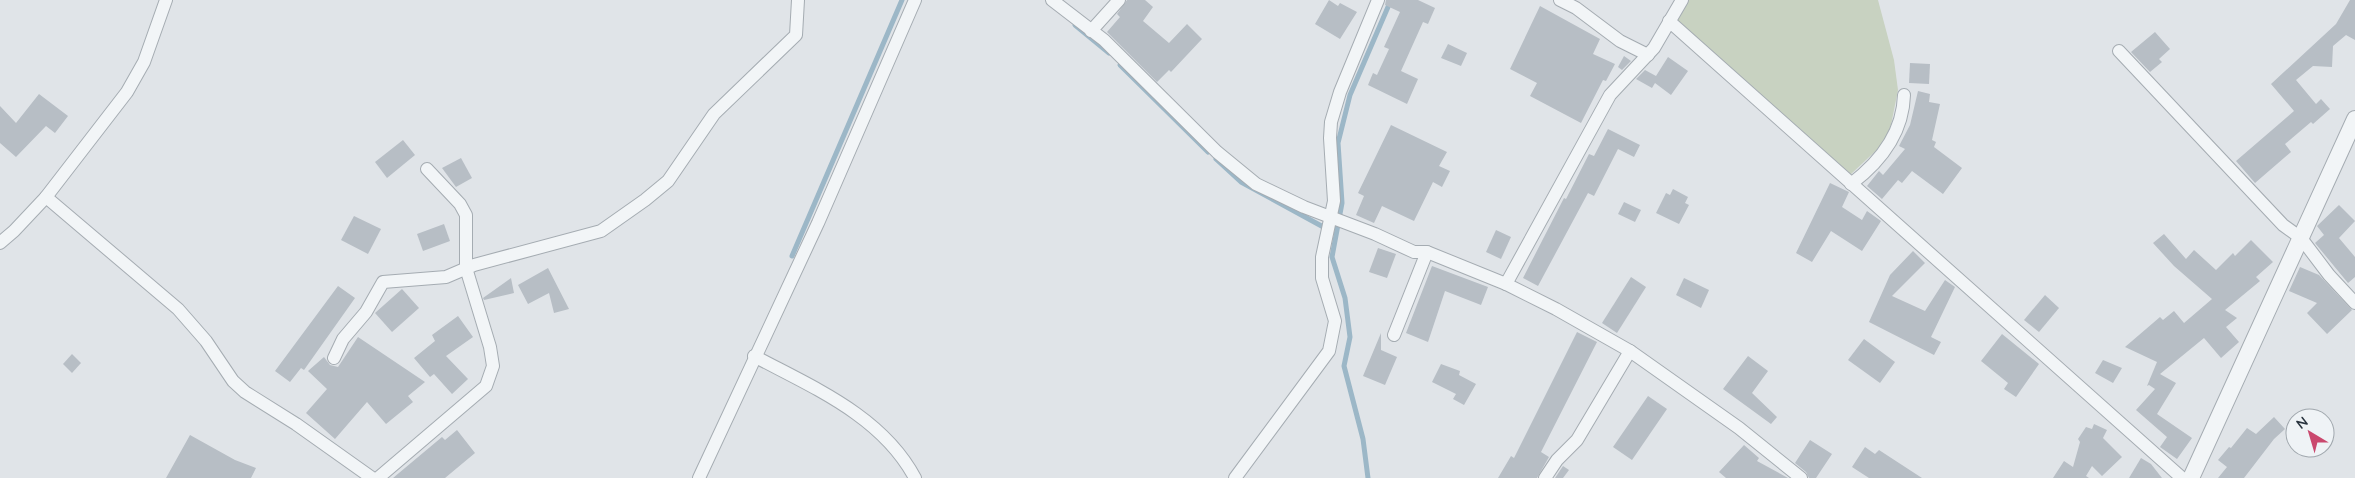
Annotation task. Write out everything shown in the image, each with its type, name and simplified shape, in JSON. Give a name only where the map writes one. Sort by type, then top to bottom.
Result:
[{"type":"street","points":[[0,243],[46,197],[127,92],[144,62],[166,0]]},
{"type":"street","points":[[334,358],[343,339],[366,312],[383,282],[446,277],[466,268],[601,231],[645,200],[668,181],[714,114],[796,35],[798,0]]},
{"type":"street","points":[[699,478],[754,356],[818,224],[915,0]]},
{"type":"street","points":[[1052,0],[1104,40],[1237,170],[1256,184],[1330,218],[1376,234],[1414,252],[1427,252],[1506,284],[1556,309],[1630,351],[1739,428],[1801,478]]},
{"type":"street","points":[[1091,31],[1119,0]]},
{"type":"street","points":[[1235,478],[1329,351],[1335,321],[1322,278],[1322,257],[1330,218],[1334,181],[1330,138],[1331,122],[1340,92],[1378,0]]},
{"type":"street","points":[[1560,0],[1576,8],[1620,41],[1648,55]]},
{"type":"street","points":[[1506,284],[1610,95],[1654,48],[1682,0]]},
{"type":"street","points":[[1669,21],[2182,478]]},
{"type":"street","points":[[2120,51],[2283,225],[2301,238],[2329,275],[2355,303]]},
{"type":"street","points":[[1851,184],[1880,156],[1896,134],[1901,122],[1904,96]]},
{"type":"street","points":[[2191,478],[2355,118]]},
{"type":"street","points":[[378,478],[486,386],[493,366],[490,347],[466,268],[466,215],[460,204],[427,169]]},
{"type":"street","points":[[46,197],[178,309],[206,341],[233,381],[244,392],[320,440],[372,478]]},
{"type":"street","points":[[1394,335],[1427,252]]},
{"type":"street","points":[[1545,478],[1557,460],[1577,440],[1630,351]]},
{"type":"street","points":[[754,356],[831,398],[873,425],[897,449],[915,478]]},
{"type":"green space","points":[[1689,0],[1878,0],[1894,60],[1898,90],[1891,125],[1883,144],[1849,176],[1676,23]]},
{"type":"building","points":[[1127,0],[1145,0],[1153,7],[1143,21],[1169,43],[1187,24],[1202,39],[1171,72],[1169,70],[1157,82],[1107,32],[1120,17],[1117,14]]},
{"type":"building","points":[[1329,0],[1338,6],[1340,3],[1357,12],[1340,39],[1315,24]]},
{"type":"building","points":[[1386,0],[1418,0],[1435,8],[1428,24],[1423,22],[1401,71],[1418,79],[1407,104],[1368,85],[1373,73],[1377,75],[1389,49],[1384,47],[1400,12],[1385,5]]},
{"type":"building","points":[[2350,0],[2355,0],[2355,40],[2346,35],[2333,46],[2332,67],[2313,66],[2296,80],[2316,104],[2321,99],[2330,109],[2285,144],[2291,152],[2255,183],[2236,161],[2294,111],[2271,84],[2336,24]]},
{"type":"building","points":[[1540,6],[1600,39],[1593,54],[1615,64],[1606,81],[1603,80],[1581,123],[1530,96],[1537,83],[1510,69]]},
{"type":"building","points":[[2155,32],[2170,49],[2159,59],[2162,62],[2150,72],[2131,52]]},
{"type":"building","points":[[1448,44],[1467,53],[1461,66],[1441,58]]},
{"type":"building","points":[[1624,56],[1631,61],[1622,70],[1618,67]]},
{"type":"building","points":[[1668,57],[1688,71],[1671,95],[1655,83],[1652,88],[1636,79],[1645,70],[1656,76]]},
{"type":"building","points":[[1910,63],[1930,64],[1929,84],[1909,83]]},
{"type":"building","points":[[1918,91],[1930,94],[1929,102],[1940,104],[1932,140],[1936,142],[1934,147],[1962,168],[1943,194],[1912,171],[1902,183],[1898,180],[1882,199],[1867,186],[1879,171],[1883,175],[1905,149],[1899,146],[1910,125]]},
{"type":"building","points":[[39,94],[68,116],[55,133],[46,126],[16,157],[0,143],[0,106],[16,123]]},
{"type":"building","points":[[1391,125],[1447,152],[1439,166],[1450,171],[1442,187],[1433,182],[1414,221],[1382,206],[1374,223],[1356,215],[1364,196],[1358,193]]},
{"type":"building","points":[[1608,129],[1640,145],[1634,157],[1618,149],[1594,196],[1588,193],[1538,286],[1523,278],[1589,154],[1594,156]]},
{"type":"building","points":[[403,140],[415,155],[387,178],[375,162]]},
{"type":"building","points":[[461,158],[472,178],[456,187],[442,168]]},
{"type":"building","points":[[1830,183],[1849,192],[1842,207],[1862,220],[1867,211],[1881,221],[1862,251],[1831,231],[1812,262],[1796,253]]},
{"type":"building","points":[[1673,189],[1688,197],[1685,203],[1689,205],[1679,224],[1656,213],[1666,193],[1670,195]]},
{"type":"building","points":[[1624,202],[1641,210],[1635,222],[1618,214]]},
{"type":"building","points":[[2339,205],[2355,221],[2339,238],[2355,257],[2355,277],[2348,283],[2315,243],[2324,235],[2317,226]]},
{"type":"building","points":[[354,216],[381,229],[368,254],[341,240]]},
{"type":"building","points":[[444,224],[450,241],[423,251],[417,234]]},
{"type":"building","points":[[1496,230],[1511,237],[1501,259],[1486,252]]},
{"type":"building","points":[[2164,234],[2186,259],[2194,250],[2216,270],[2233,253],[2235,256],[2251,240],[2273,262],[2256,277],[2260,281],[2225,310],[2237,318],[2226,327],[2239,342],[2221,358],[2204,338],[2160,374],[2176,383],[2157,414],[2192,438],[2177,459],[2160,447],[2167,437],[2136,410],[2155,389],[2149,385],[2147,386],[2157,362],[2125,347],[2160,317],[2163,320],[2174,311],[2184,323],[2212,299],[2174,266],[2153,243]]},
{"type":"building","points":[[1378,248],[1396,254],[1387,278],[1369,272]]},
{"type":"building","points":[[1913,251],[1925,263],[1892,296],[1925,311],[1945,280],[1955,287],[1931,337],[1941,342],[1934,355],[1869,322],[1890,275]]},
{"type":"building","points":[[1432,266],[1488,287],[1481,305],[1445,291],[1428,342],[1406,333]]},
{"type":"building","points":[[2300,267],[2319,275],[2352,310],[2327,334],[2307,313],[2317,303],[2289,291]]},
{"type":"building","points":[[548,268],[569,309],[554,313],[549,293],[528,304],[518,285]]},
{"type":"building","points":[[1631,277],[1646,287],[1617,333],[1602,323]]},
{"type":"building","points":[[511,278],[514,293],[484,300],[483,298]]},
{"type":"building","points":[[1684,278],[1709,290],[1701,308],[1676,295]]},
{"type":"building","points":[[338,286],[355,298],[304,370],[301,368],[290,382],[275,371]]},
{"type":"building","points":[[402,289],[419,308],[392,332],[375,313]]},
{"type":"building","points":[[2045,295],[2059,308],[2039,332],[2024,320]]},
{"type":"building","points":[[458,316],[473,337],[446,356],[468,379],[452,394],[434,374],[430,377],[414,358],[435,341],[432,335]]},
{"type":"building","points":[[1577,332],[1597,342],[1541,452],[1549,457],[1537,478],[1498,478],[1511,456],[1514,458]]},
{"type":"building","points":[[1381,333],[1381,350],[1397,357],[1385,385],[1363,376]]},
{"type":"building","points":[[2002,334],[2039,364],[2016,397],[2004,389],[2008,383],[1981,361]]},
{"type":"building","points":[[358,337],[425,382],[408,396],[413,402],[386,424],[367,402],[335,439],[306,413],[327,389],[308,371],[324,357],[330,365],[338,367]]},
{"type":"building","points":[[1864,339],[1895,362],[1880,383],[1848,360]]},
{"type":"building","points":[[72,354],[81,363],[72,373],[63,364]]},
{"type":"building","points":[[1748,356],[1768,371],[1752,393],[1777,417],[1771,424],[1723,389]]},
{"type":"building","points":[[2103,360],[2122,368],[2113,383],[2095,373]]},
{"type":"building","points":[[1441,364],[1460,371],[1459,375],[1476,384],[1464,405],[1453,399],[1456,394],[1432,382]]},
{"type":"building","points":[[1648,396],[1667,409],[1632,460],[1613,447]]},
{"type":"building","points":[[2274,417],[2285,429],[2274,439],[2244,478],[2218,478],[2227,467],[2218,460],[2229,447],[2231,448],[2247,428],[2256,434]]},
{"type":"building","points":[[2094,424],[2107,430],[2103,438],[2122,457],[2102,476],[2092,466],[2086,476],[2089,478],[2053,478],[2064,461],[2073,467],[2080,442],[2078,439],[2086,427],[2092,429]]},
{"type":"building","points":[[457,430],[475,453],[445,478],[393,478],[442,437],[445,440]]},
{"type":"building","points":[[190,435],[235,460],[256,468],[251,478],[166,478]]},
{"type":"building","points":[[1810,440],[1832,454],[1816,478],[1809,478],[1806,472],[1795,463]]},
{"type":"building","points":[[1744,445],[1759,458],[1757,461],[1788,478],[1726,478],[1719,472]]},
{"type":"building","points":[[1865,447],[1875,454],[1879,450],[1922,478],[1869,478],[1852,467]]},
{"type":"building","points":[[2141,458],[2151,464],[2162,478],[2129,478]]},
{"type":"building","points":[[1563,466],[1569,470],[1563,478],[1555,478]]},
{"type":"waterway","points":[[792,256],[902,0]]},
{"type":"waterway","points":[[1368,478],[1363,439],[1344,366],[1350,337],[1345,298],[1332,257],[1342,203],[1338,143],[1350,95],[1391,0]]},
{"type":"waterway","points":[[1075,25],[1109,53]]},
{"type":"waterway","points":[[1120,65],[1208,152]]},
{"type":"waterway","points":[[1216,159],[1241,182],[1327,229]]}]
